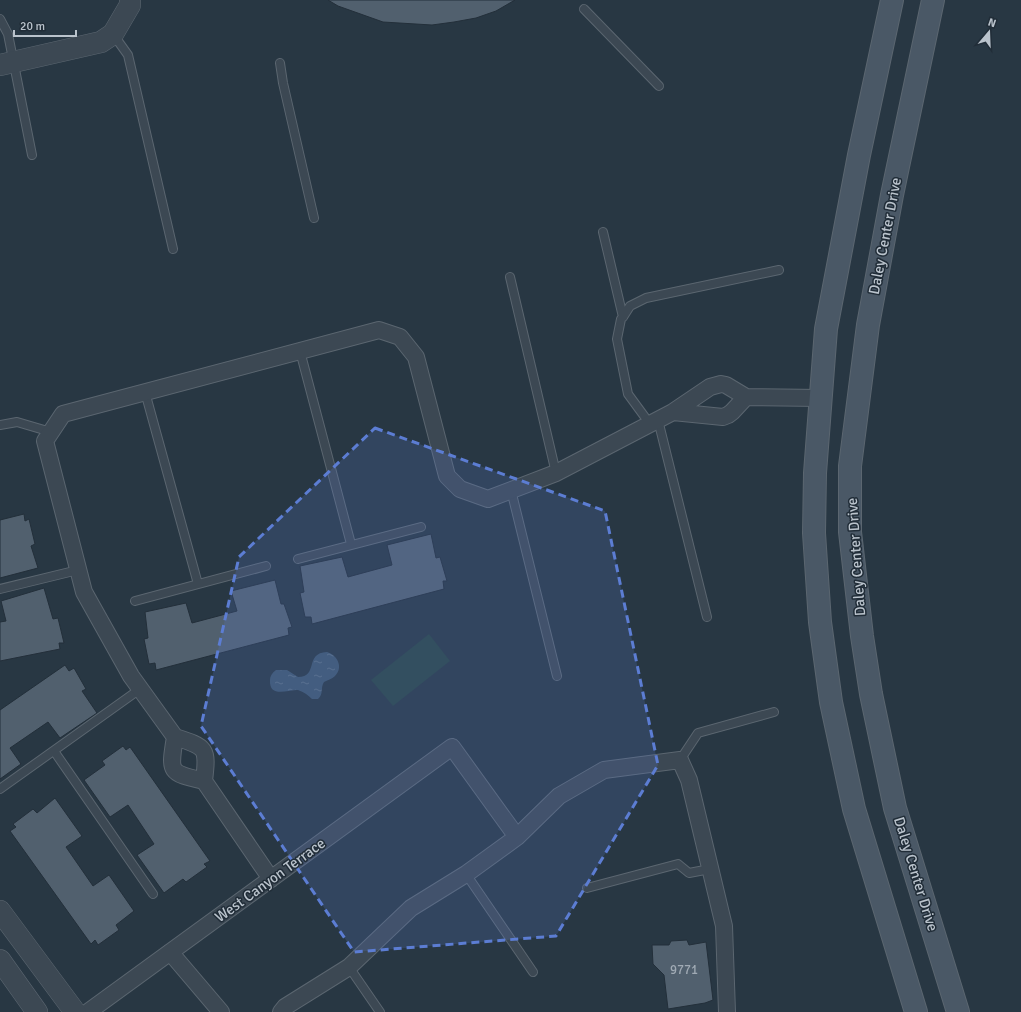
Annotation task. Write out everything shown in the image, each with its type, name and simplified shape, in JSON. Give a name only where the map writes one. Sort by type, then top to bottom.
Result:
[{"type":"main road","points":[[892,0],[840,252],[826,328],[815,473],[814,533],[820,622],[831,702],[854,809],[916,1012]]},
{"type":"main road","name":"Daley Center Drive","points":[[933,0],[892,195],[868,325],[850,466],[850,532],[862,636],[870,687],[895,808],[958,1012]]},
{"type":"street","points":[[7,63],[101,42],[113,34],[130,6],[130,0]]},
{"type":"street","points":[[271,879],[204,781],[206,760],[203,750],[194,743],[175,737],[131,676],[84,592],[45,441],[63,414],[379,330],[400,337],[416,357],[447,476],[460,489],[488,499],[556,474],[673,412],[715,384],[726,385],[746,397],[820,398]]},
{"type":"street","points":[[673,412],[723,417],[732,412],[746,397]]},
{"type":"street","points":[[175,737],[171,761],[173,767],[181,776],[204,781]]},
{"type":"street","name":"West Canyon Terrace","points":[[88,1012],[452,747],[517,837]]},
{"type":"street","points":[[281,1012],[285,1007],[349,968],[410,908],[466,874],[517,837],[559,796],[604,770],[680,760],[689,780],[724,926],[727,1012]]},
{"type":"street","points":[[0,911],[75,1012]]},
{"type":"street","points":[[170,952],[221,1012]]},
{"type":"street","points":[[0,960],[37,1012]]},
{"type":"lane","points":[[584,9],[659,86]]},
{"type":"lane","points":[[0,19],[8,34],[7,63],[32,155]]},
{"type":"lane","points":[[113,34],[128,55],[173,249]]},
{"type":"lane","points":[[280,63],[283,83],[314,218]]},
{"type":"lane","points":[[603,232],[622,316]]},
{"type":"lane","points":[[707,617],[654,422],[628,394],[617,338],[622,316],[630,306],[646,298],[779,270]]},
{"type":"lane","points":[[510,277],[556,474]]},
{"type":"lane","points":[[300,351],[351,544]]},
{"type":"lane","points":[[145,392],[198,584]]},
{"type":"lane","points":[[0,425],[16,422],[51,432]]},
{"type":"lane","points":[[511,490],[558,676]]},
{"type":"lane","points":[[298,559],[421,526]]},
{"type":"lane","points":[[135,600],[266,566]]},
{"type":"lane","points":[[0,589],[78,570]]},
{"type":"lane","points":[[0,789],[140,689]]},
{"type":"lane","points":[[680,760],[698,733],[774,712]]},
{"type":"lane","points":[[54,751],[153,894]]},
{"type":"lane","points":[[587,888],[678,864],[689,873],[710,868]]},
{"type":"lane","points":[[466,874],[533,972]]},
{"type":"lane","points":[[349,968],[380,1012]]},
{"type":"highlighted area","points":[[375,428],[605,511],[658,765],[556,936],[354,952],[201,726],[239,557]]},
{"type":"green space","points":[[429,634],[450,661],[393,706],[371,680]]},
{"type":"water","points":[[327,652],[334,656],[338,662],[339,669],[335,676],[324,682],[321,695],[318,699],[312,699],[298,690],[276,691],[271,686],[270,679],[273,672],[276,670],[287,670],[298,677],[304,676],[308,673],[316,656],[320,653]]},
{"type":"building","points":[[328,0],[515,0],[496,11],[476,18],[432,25],[383,22],[338,6]]},
{"type":"building","points":[[24,514],[25,521],[29,519],[35,544],[31,546],[38,568],[0,578],[0,520]]},
{"type":"building","points":[[431,534],[436,558],[440,557],[447,581],[443,581],[444,589],[312,624],[311,617],[305,617],[300,593],[304,592],[300,566],[342,557],[348,577],[392,565],[387,545]]},
{"type":"building","points":[[275,580],[281,604],[284,604],[292,627],[288,628],[289,635],[156,670],[155,663],[149,664],[144,639],[148,638],[145,612],[186,603],[192,623],[237,611],[231,591]]},
{"type":"building","points":[[44,588],[53,619],[58,618],[64,643],[59,643],[60,649],[0,661],[0,622],[6,621],[1,601]]},
{"type":"building","points":[[65,665],[69,671],[74,668],[86,689],[82,691],[97,713],[60,738],[48,722],[10,748],[21,764],[0,779],[0,710]]},
{"type":"building","points":[[123,746],[126,750],[130,747],[210,861],[204,864],[207,867],[186,882],[183,879],[164,893],[137,855],[154,844],[128,805],[110,817],[84,780],[105,765],[102,761]]},
{"type":"building","points":[[55,798],[82,836],[66,847],[93,886],[109,875],[134,911],[116,925],[119,930],[98,945],[95,940],[91,944],[10,831],[16,827],[13,824],[33,809],[37,813]]},
{"type":"building","points":[[687,940],[689,945],[706,942],[713,1000],[705,1003],[668,1009],[664,975],[653,964],[652,945],[669,945],[671,941]]}]
